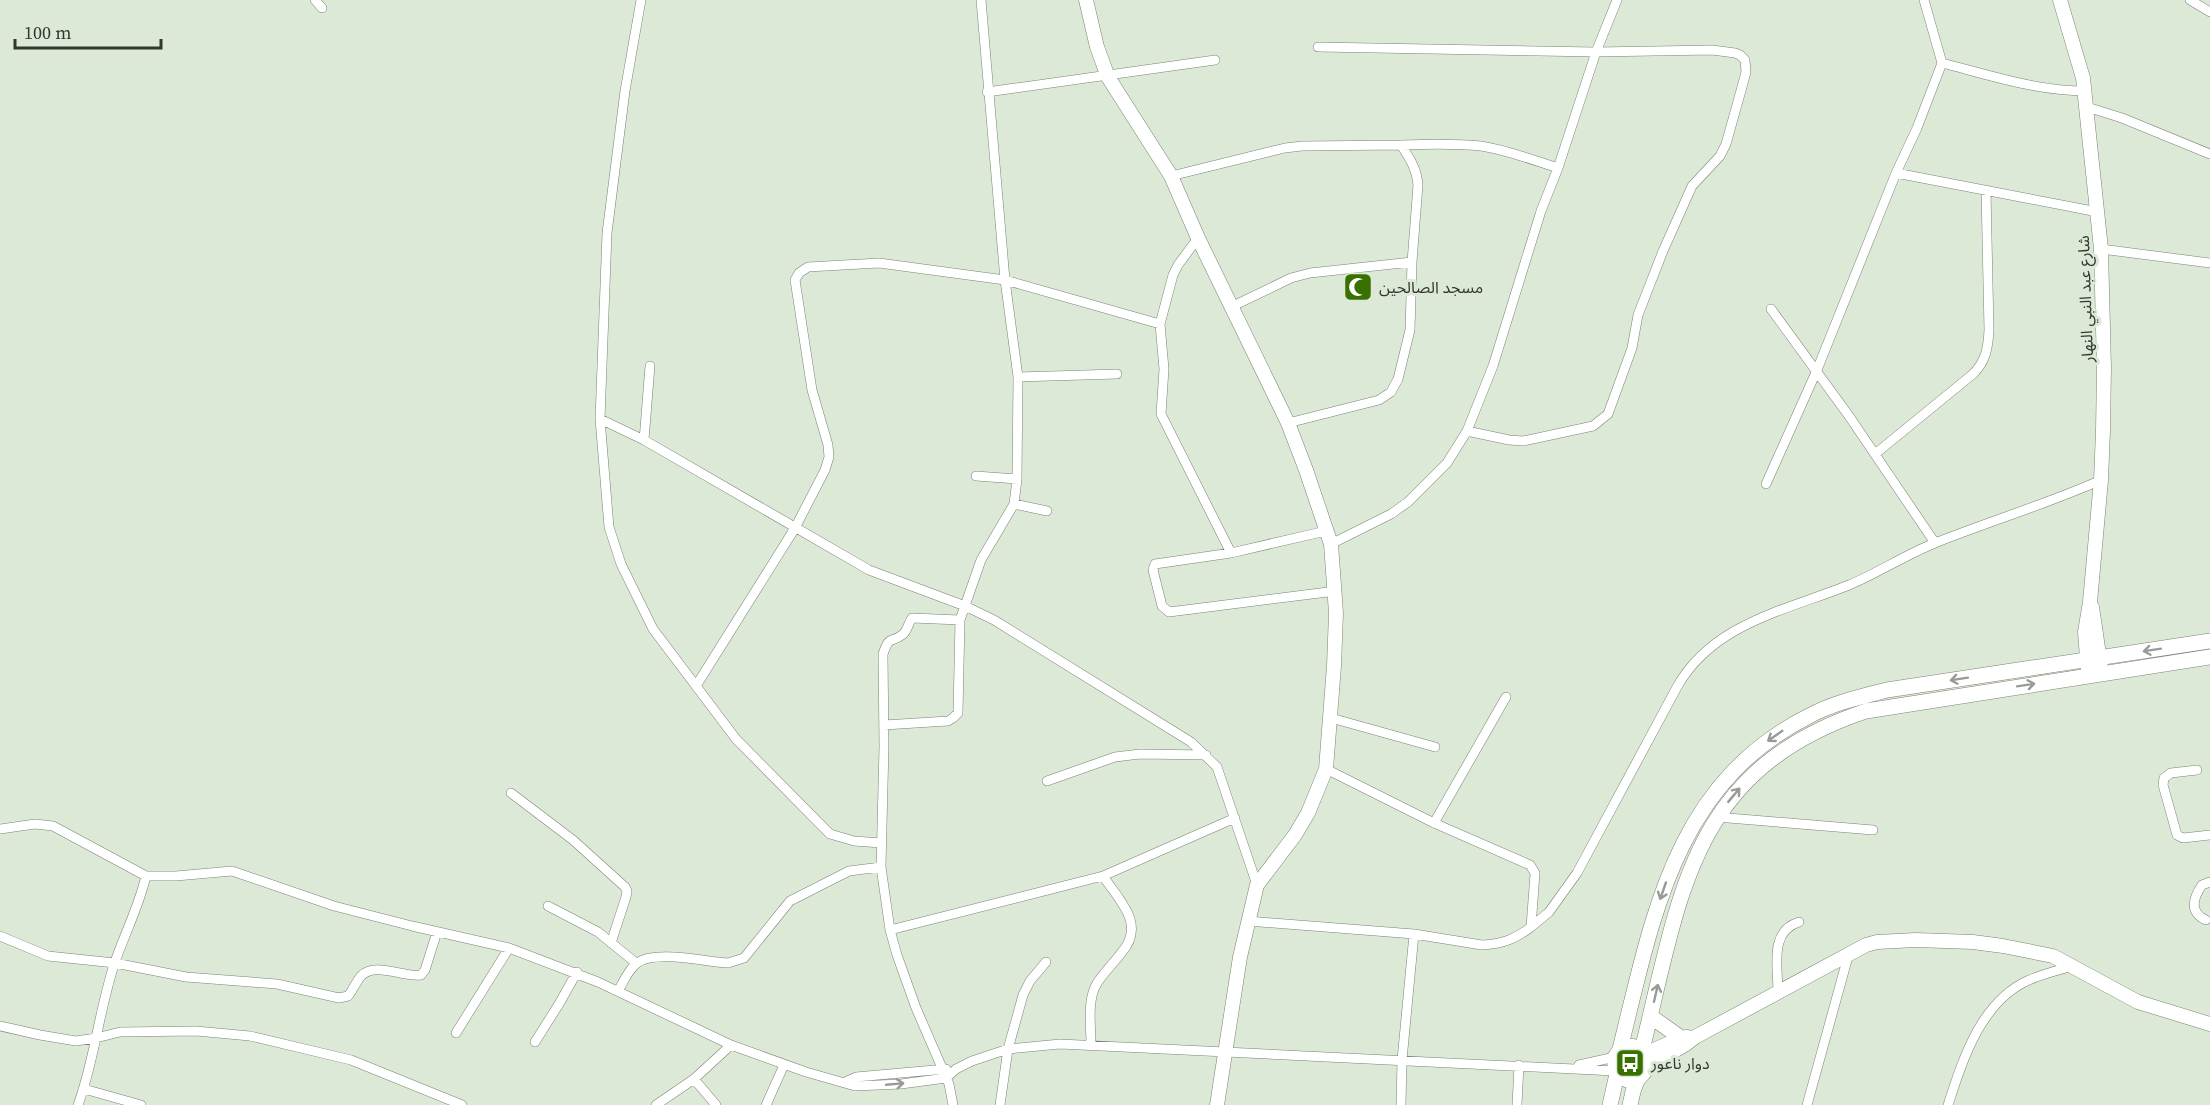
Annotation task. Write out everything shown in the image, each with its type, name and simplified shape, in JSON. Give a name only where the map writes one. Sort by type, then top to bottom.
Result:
[{"type":"main road","points":[[1630,1105],[1638,1079],[1644,1074],[1650,1016],[1681,894],[1701,845],[1716,817],[1742,786],[1772,759],[1811,733],[1841,719],[1866,711],[2094,666],[2210,640]]},
{"type":"main road","points":[[1610,1105],[1617,1063],[1651,928],[1674,862],[1684,838],[1707,801],[1743,761],[1809,715],[1887,690],[2094,666],[2210,657]]},
{"type":"main road","points":[[1650,1016],[1688,1037]]},
{"type":"main road","points":[[1617,1063],[1628,1046],[1635,1047],[1645,1057]]},
{"type":"main road","points":[[1617,1063],[1627,1080],[1638,1079]]},
{"type":"street","points":[[641,0],[625,91],[607,234],[600,419],[609,527],[621,564],[652,629],[736,739],[830,834],[845,839],[881,843]]},
{"type":"street","points":[[884,725],[948,721],[958,713],[960,620],[981,560],[1014,504],[1017,479],[1018,377],[1005,280],[987,92],[981,0]]},
{"type":"street","points":[[1086,0],[1097,47],[1108,77],[1171,176],[1198,238],[1288,423],[1328,538],[1336,591],[1331,717],[1326,769],[1295,835],[1257,885],[1247,921],[1217,1105]]},
{"type":"street","points":[[1336,591],[1169,612],[1165,610],[1153,570],[1155,564],[1328,538],[1391,514],[1408,502],[1447,463],[1467,431],[1493,366],[1542,211],[1596,52],[1617,0]]},
{"type":"street","points":[[1766,484],[1817,370],[1942,63],[1924,0]]},
{"type":"street","name":"شارع عبد النبي النهار","points":[[2060,0],[2083,78],[2101,249],[2104,368],[2101,480],[2090,602],[2094,666]]},
{"type":"street","points":[[2190,0],[2210,12]]},
{"type":"street","points":[[1318,47],[1596,52],[1712,50],[1740,55],[1746,65],[1726,144],[1720,156],[1692,186],[1676,222],[1638,315],[1632,348],[1608,414],[1593,426],[1523,441],[1509,441],[1467,431]]},
{"type":"street","points":[[987,92],[1108,77],[1215,60]]},
{"type":"street","points":[[1942,63],[2034,85],[2068,91],[2085,91]]},
{"type":"street","points":[[2087,106],[2210,154]]},
{"type":"street","points":[[1171,176],[1285,148],[1302,146],[1449,144],[1480,146],[1516,154],[1558,168]]},
{"type":"street","points":[[1288,423],[1379,400],[1391,392],[1398,379],[1410,330],[1417,173],[1412,161],[1401,146]]},
{"type":"street","points":[[1896,173],[2098,212]]},
{"type":"street","points":[[1875,454],[1973,374],[1984,361],[1989,330],[1986,192]]},
{"type":"street","points":[[1198,238],[1173,275],[1160,324],[1164,369],[1161,414],[1231,553]]},
{"type":"street","points":[[2101,249],[2210,263]]},
{"type":"street","points":[[1231,307],[1291,278],[1310,273],[1412,262]]},
{"type":"street","points":[[696,686],[795,528],[825,470],[829,457],[806,359],[795,280],[799,273],[808,267],[879,263],[1005,280],[1160,324]]},
{"type":"street","points":[[1771,309],[1817,370],[1935,543]]},
{"type":"street","points":[[644,440],[650,366]]},
{"type":"street","points":[[1018,377],[1117,374]]},
{"type":"street","points":[[600,419],[644,440],[868,570],[965,606],[994,620],[1191,741],[1217,767],[1257,885]]},
{"type":"street","points":[[976,476],[1017,479]]},
{"type":"street","points":[[1247,921],[1414,934],[1482,945],[1515,939],[1549,912],[1577,873],[1677,687],[1698,658],[1741,628],[1765,615],[1852,583],[1935,543],[2051,501],[2101,480]]},
{"type":"street","points":[[1014,504],[1047,511]]},
{"type":"street","points":[[953,1105],[944,1073],[905,977],[890,930],[881,867],[883,654],[891,638],[901,636],[912,618],[960,620]]},
{"type":"street","points":[[1434,823],[1506,697]]},
{"type":"street","points":[[1331,717],[1435,747]]},
{"type":"street","points":[[1047,781],[1115,757],[1140,754],[1206,755]]},
{"type":"street","points":[[1326,769],[1434,823],[1530,865],[1535,873],[1531,927]]},
{"type":"street","points":[[2197,770],[2171,773],[2164,778],[2163,785],[2176,835],[2183,838],[2210,835]]},
{"type":"street","points":[[511,793],[573,840],[627,889],[611,943]]},
{"type":"street","points":[[1716,817],[1873,830]]},
{"type":"street","points":[[890,930],[1103,876],[1234,818]]},
{"type":"street","points":[[0,829],[35,824],[59,828],[146,876],[170,877],[232,871],[334,906],[509,948],[577,972],[731,1045],[784,1065],[855,1086],[872,1086],[944,1073],[972,1060],[1008,1049],[1034,1045],[1090,1044],[1568,1068],[1617,1063]]},
{"type":"street","points":[[618,991],[636,963],[660,957],[728,963],[739,961],[750,951],[790,901],[849,871],[881,867]]},
{"type":"street","points":[[78,1105],[115,963],[133,920],[146,876]]},
{"type":"street","points":[[1090,1044],[1093,992],[1100,979],[1131,941],[1133,927],[1131,918],[1103,876]]},
{"type":"street","points":[[2206,920],[2194,912],[2194,903],[2202,885],[2210,882]]},
{"type":"street","points":[[548,906],[582,923],[636,963]]},
{"type":"street","points":[[1778,992],[1778,945],[1781,934],[1789,925],[1799,922]]},
{"type":"street","points":[[0,936],[48,956],[115,963],[186,977],[277,984],[331,997],[345,998],[366,972],[378,970],[414,976],[423,973],[437,932]]},
{"type":"street","points":[[1401,1105],[1402,1060],[1414,934]]},
{"type":"street","points":[[1645,1057],[1778,992],[1849,953],[1877,942],[1916,940],[1973,942],[2053,956],[2138,1002],[2210,1024]]},
{"type":"street","points":[[456,1033],[509,948]]},
{"type":"street","points":[[1807,1105],[1849,953]]},
{"type":"street","points":[[1000,1105],[1008,1049],[1027,986],[1046,962]]},
{"type":"street","points":[[1948,1105],[1970,1046],[1988,1012],[2008,993],[2028,980],[2073,966]]},
{"type":"street","points":[[535,1042],[577,972]]},
{"type":"street","points":[[0,1026],[76,1041],[120,1032],[196,1031],[250,1036],[359,1063],[462,1105]]},
{"type":"street","points":[[656,1105],[694,1079],[731,1045]]},
{"type":"street","points":[[766,1105],[784,1065]]},
{"type":"street","points":[[1517,1105],[1520,1065]]},
{"type":"street","points":[[694,1079],[716,1105]]},
{"type":"street","points":[[84,1089],[141,1105]]},
{"type":"place","name":"مسجد الصالحين","points":[[1358,287]]},
{"type":"place","name":"دوار ناعور","points":[[1630,1063]]}]
